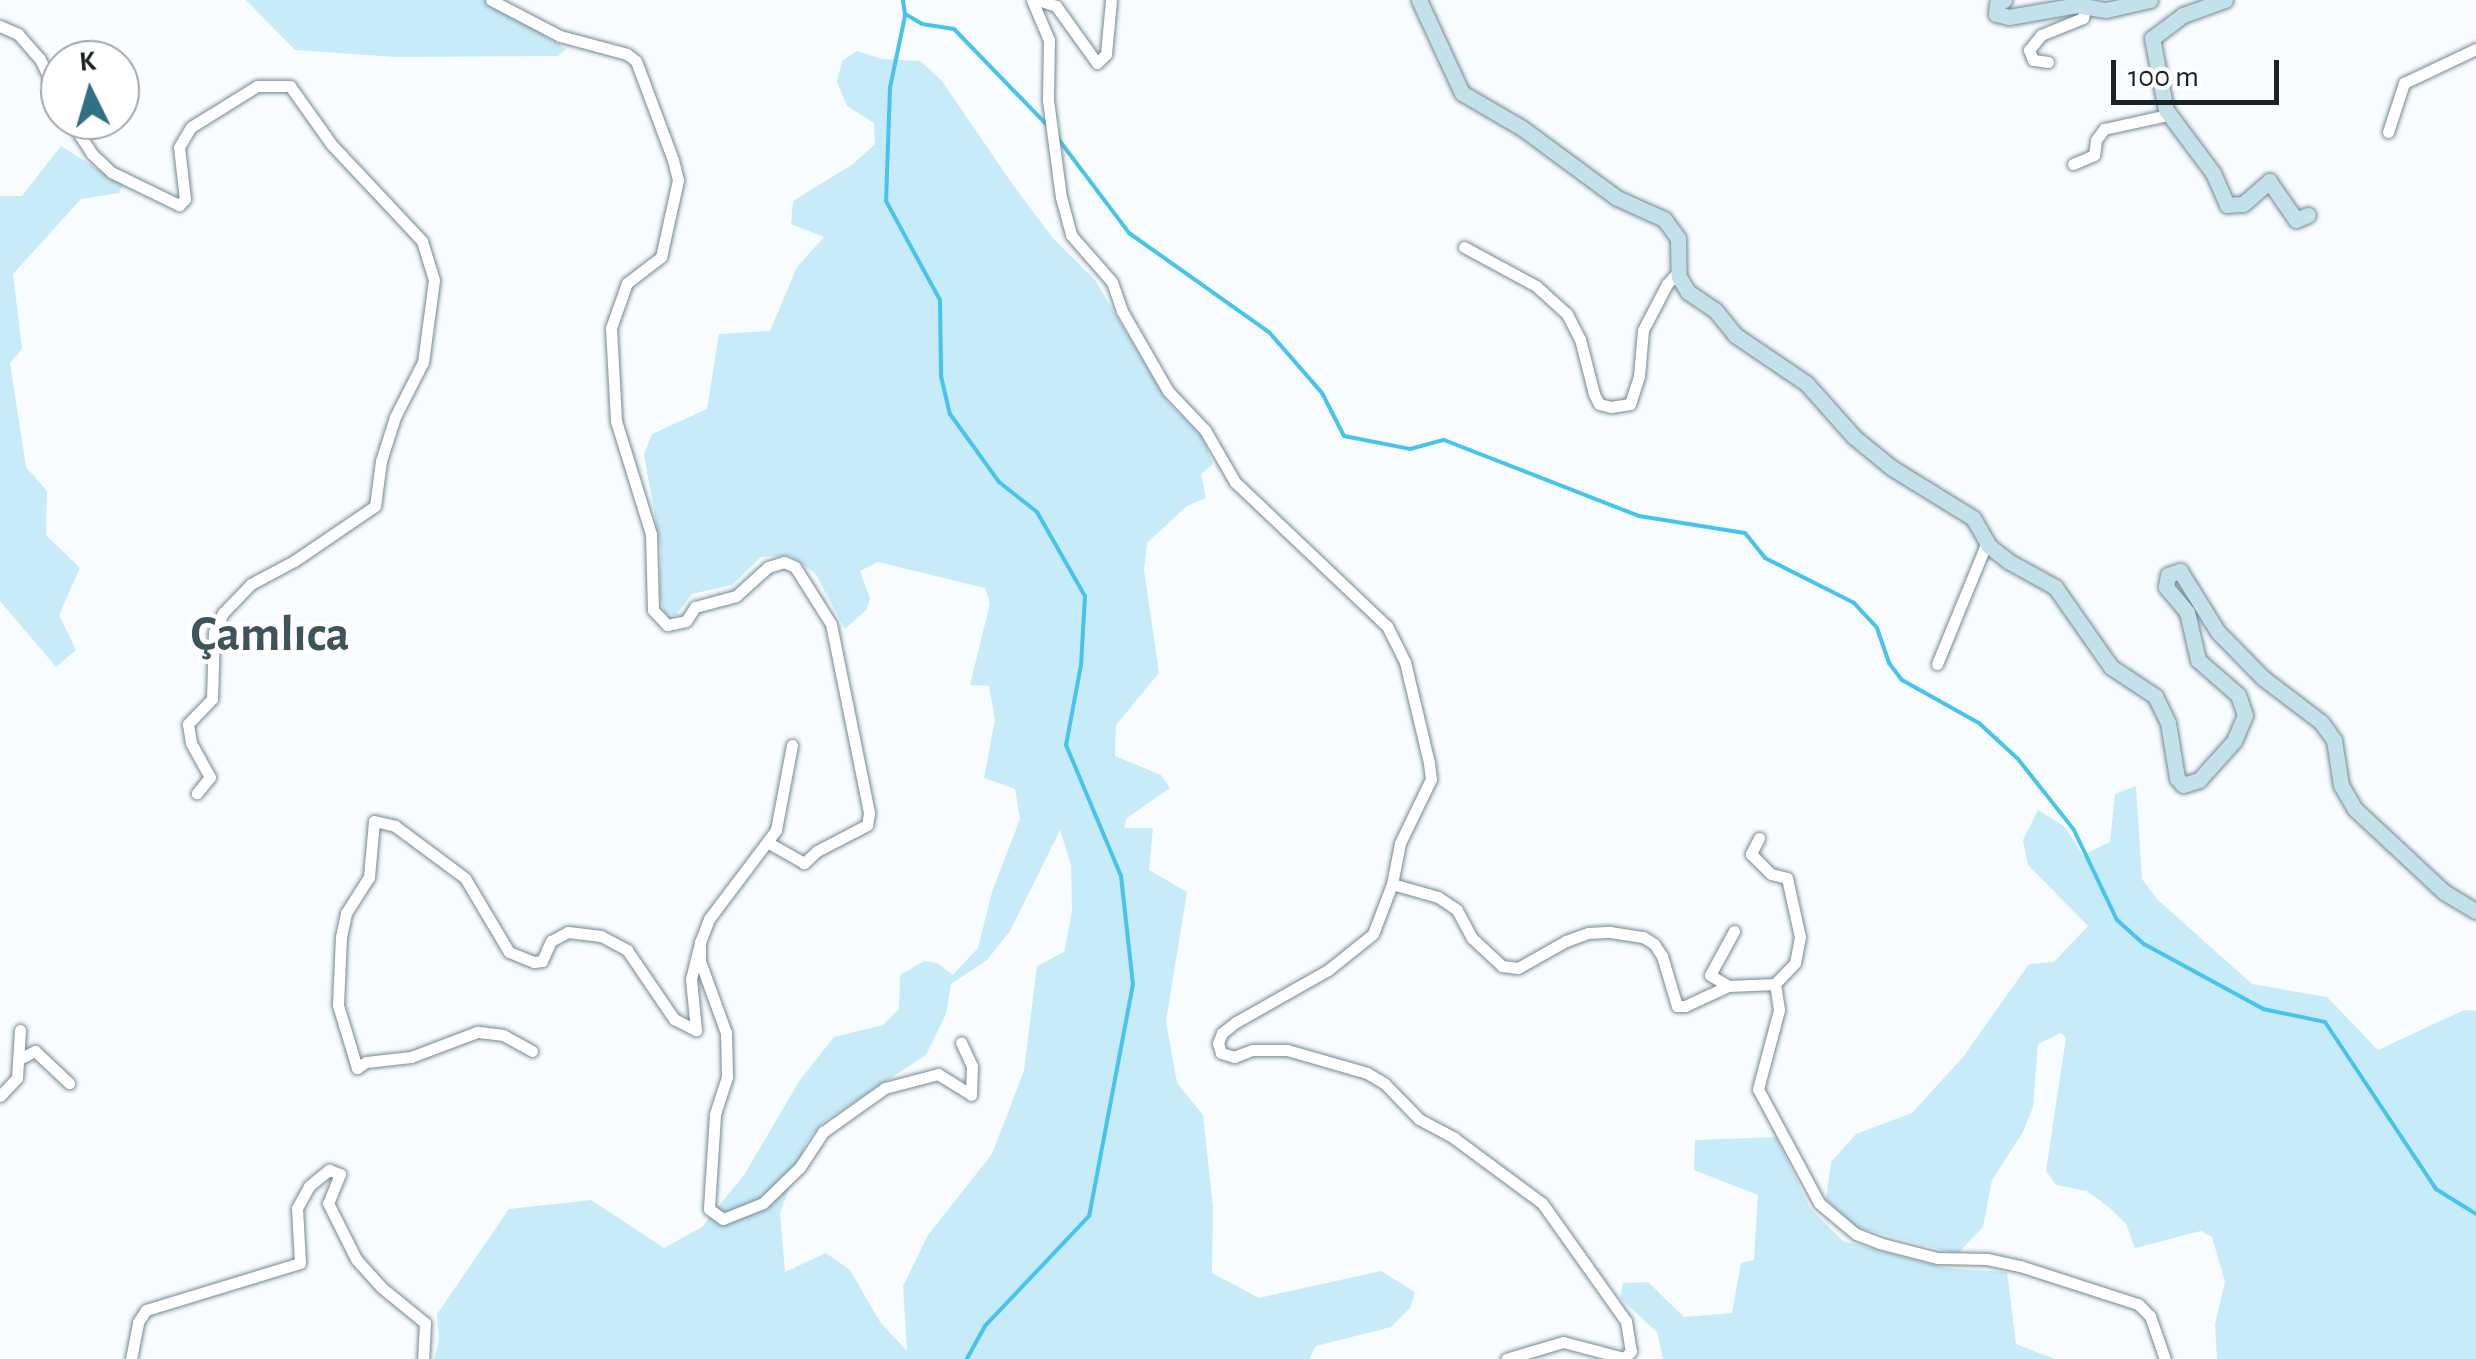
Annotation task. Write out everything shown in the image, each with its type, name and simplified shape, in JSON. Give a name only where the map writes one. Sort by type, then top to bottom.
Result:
[{"type":"street","points":[[491,0],[560,36],[628,54],[636,61],[673,160],[678,180],[661,257],[627,283],[611,328],[616,421],[652,534],[654,610],[667,625],[686,621],[695,607],[736,596],[768,567],[784,562],[795,567],[831,624],[869,812],[867,825],[818,850],[804,863],[794,861],[770,843]]},
{"type":"street","points":[[1035,0],[1056,6],[1097,63],[1106,54],[1111,0]]},
{"type":"street","points":[[1035,0],[1048,40],[1048,100],[1061,197],[1071,235],[1112,282],[1122,311],[1168,392],[1206,430],[1235,482],[1387,626],[1405,662],[1431,779],[1400,843],[1392,884],[1373,934],[1328,970],[1236,1022],[1218,1043],[1220,1053],[1234,1057],[1252,1050],[1287,1050],[1367,1073],[1386,1084],[1419,1119],[1454,1138],[1542,1203],[1626,1320],[1632,1352],[1624,1358],[1562,1342],[1506,1359]]},
{"type":"street","points":[[1420,0],[1462,93],[1522,128],[1617,198],[1664,219],[1678,238],[1680,270],[1688,292],[1715,310],[1735,335],[1806,383],[1854,437],[1892,468],[1972,518],[1987,542],[2008,561],[2056,587],[2111,667],[2155,696],[2168,723],[2177,778],[2183,785],[2199,780],[2234,740],[2245,714],[2238,696],[2198,660],[2186,612],[2166,587],[2168,575],[2180,571],[2218,632],[2263,678],[2321,722],[2334,740],[2341,786],[2355,809],[2444,892],[2476,911]]},
{"type":"street","points":[[2004,0],[1997,4],[1996,14],[2009,17],[2062,7],[2106,10],[2150,0]]},
{"type":"street","points":[[2225,0],[2162,26],[2152,38],[2166,110],[2212,173],[2227,205],[2243,204],[2260,184],[2269,181],[2296,220],[2308,214]]},
{"type":"street","points":[[2048,62],[2033,60],[2028,50],[2041,35],[2083,18],[2085,8]]},
{"type":"street","points":[[0,26],[18,34],[40,60]]},
{"type":"street","points":[[2388,132],[2404,83],[2476,49]]},
{"type":"street","points":[[83,140],[112,172],[179,205],[185,198],[179,146],[191,126],[257,86],[290,86],[332,144],[422,241],[434,280],[423,362],[395,417],[375,506],[294,562],[251,584],[223,613],[214,632],[212,699],[188,724],[191,744],[210,776],[197,793]]},
{"type":"street","points":[[2074,164],[2094,154],[2096,140],[2104,128],[2164,116],[2166,110]]},
{"type":"street","points":[[1464,246],[1536,286],[1567,314],[1580,340],[1594,394],[1600,404],[1611,408],[1630,404],[1640,376],[1642,330],[1667,284],[1680,270]]},
{"type":"street","points":[[1937,664],[1987,542]]},
{"type":"street","points":[[532,1051],[503,1034],[477,1032],[410,1057],[366,1062],[357,1068],[338,1004],[341,937],[346,913],[369,878],[374,821],[395,826],[465,878],[509,952],[534,962],[542,961],[551,941],[568,932],[601,936],[627,950],[674,1019],[696,1030],[699,1025],[690,978],[700,942],[709,918],[770,843],[792,745]]},
{"type":"street","points":[[1734,931],[1710,968],[1718,983],[1775,984],[1795,963],[1799,919],[1787,878],[1771,874],[1751,854],[1759,838]]},
{"type":"street","points":[[1392,884],[1438,897],[1457,910],[1472,938],[1502,966],[1518,968],[1577,937],[1610,932],[1643,936],[1654,944],[1662,956],[1677,1006],[1728,986]]},
{"type":"street","points":[[700,942],[700,961],[726,1033],[727,1077],[715,1115],[709,1196],[709,1209],[722,1219],[764,1202],[800,1168],[822,1132],[885,1088],[938,1074],[971,1095],[972,1066],[961,1042]]},
{"type":"street","points":[[1775,984],[1779,1010],[1758,1088],[1819,1203],[1856,1234],[1879,1243],[1938,1258],[1987,1259],[2020,1266],[2138,1304],[2150,1316],[2165,1359]]},
{"type":"street","points":[[0,1096],[18,1078],[20,1030]]},
{"type":"street","points":[[19,1060],[35,1051],[70,1083]]},
{"type":"street","points":[[131,1359],[138,1322],[146,1310],[300,1263],[297,1208],[309,1186],[328,1170],[340,1174],[328,1203],[356,1259],[381,1287],[425,1323],[423,1359]]},
{"type":"shaded area","points":[[246,0],[488,0],[566,49],[558,56],[396,57],[295,50]]},
{"type":"shaded area","points":[[857,51],[882,59],[920,61],[942,81],[1053,238],[1095,280],[1168,403],[1202,436],[1213,464],[1201,474],[1206,498],[1187,506],[1147,543],[1144,570],[1159,673],[1116,725],[1115,756],[1161,775],[1170,788],[1127,818],[1124,828],[1153,828],[1149,870],[1187,892],[1166,1021],[1177,1083],[1203,1115],[1213,1207],[1212,1273],[1259,1298],[1381,1271],[1415,1292],[1410,1308],[1391,1327],[1316,1346],[1309,1359],[434,1359],[439,1340],[437,1314],[509,1209],[591,1200],[664,1248],[702,1227],[744,1175],[800,1080],[834,1037],[883,1025],[899,1009],[900,975],[924,961],[937,963],[953,975],[978,948],[992,892],[1020,819],[1015,789],[984,778],[995,720],[989,686],[970,685],[990,603],[985,588],[878,562],[860,571],[870,599],[866,610],[845,629],[815,573],[790,556],[761,557],[732,585],[692,594],[676,615],[665,614],[659,595],[661,550],[644,454],[652,434],[707,409],[719,334],[770,331],[797,267],[824,237],[791,224],[793,201],[853,164],[875,144],[874,123],[847,106],[837,82],[842,61]],"holes":[[[1060,830],[1071,865],[1072,912],[1064,952],[1037,966],[1024,1071],[992,1154],[928,1235],[903,1286],[907,1351],[880,1322],[850,1270],[826,1253],[785,1272],[780,1213],[806,1143],[822,1123],[926,1055],[946,1014],[951,984],[987,960],[1010,931]]]},
{"type":"shaded area","points":[[61,146],[123,185],[119,193],[81,199],[13,274],[22,349],[10,363],[26,467],[47,491],[46,535],[80,568],[59,615],[76,650],[56,667],[0,601],[0,196],[22,196]]},
{"type":"shaded area","points":[[2136,786],[2142,879],[2158,900],[2252,984],[2327,997],[2378,1050],[2464,1010],[2476,1011],[2476,1359],[2217,1359],[2215,1324],[2225,1282],[2212,1237],[2201,1231],[2135,1248],[2126,1224],[2111,1209],[2087,1191],[2056,1185],[2046,1171],[2066,1038],[2061,1033],[2038,1044],[2033,1107],[2023,1132],[1992,1180],[1983,1227],[1957,1254],[1856,1227],[1826,1199],[1831,1162],[1856,1134],[1912,1113],[1963,1057],[2029,964],[2054,962],[2088,926],[2028,865],[2023,840],[2038,810],[2064,826],[2083,855],[2110,842],[2115,794]]},
{"type":"shaded area","points":[[1776,1137],[1810,1208],[1843,1241],[1946,1268],[2007,1272],[2016,1344],[2055,1359],[1663,1359],[1657,1332],[1620,1298],[1623,1283],[1648,1282],[1684,1317],[1732,1313],[1741,1263],[1754,1260],[1758,1195],[1694,1170],[1695,1140]]},
{"type":"waterway","points":[[903,0],[905,14],[922,24],[954,29],[1047,125]]},
{"type":"waterway","points":[[905,16],[890,88],[886,201],[940,300],[941,376],[950,414],[999,482],[1037,512],[1085,596],[1081,665],[1066,745],[1121,876],[1133,984],[1089,1216],[985,1326],[967,1359]]},
{"type":"waterway","points":[[1056,136],[1129,233],[1269,332],[1322,393],[1344,436],[1410,449],[1444,440],[1639,516],[1745,533],[1765,558],[1854,603],[1877,628],[1889,663],[1902,680],[1979,723],[2018,759],[2074,830],[2117,920],[2144,944],[2263,1009],[2325,1022],[2436,1189],[2476,1214]]},
{"type":"district","name":"Çamlıca","points":[[270,636]]}]
